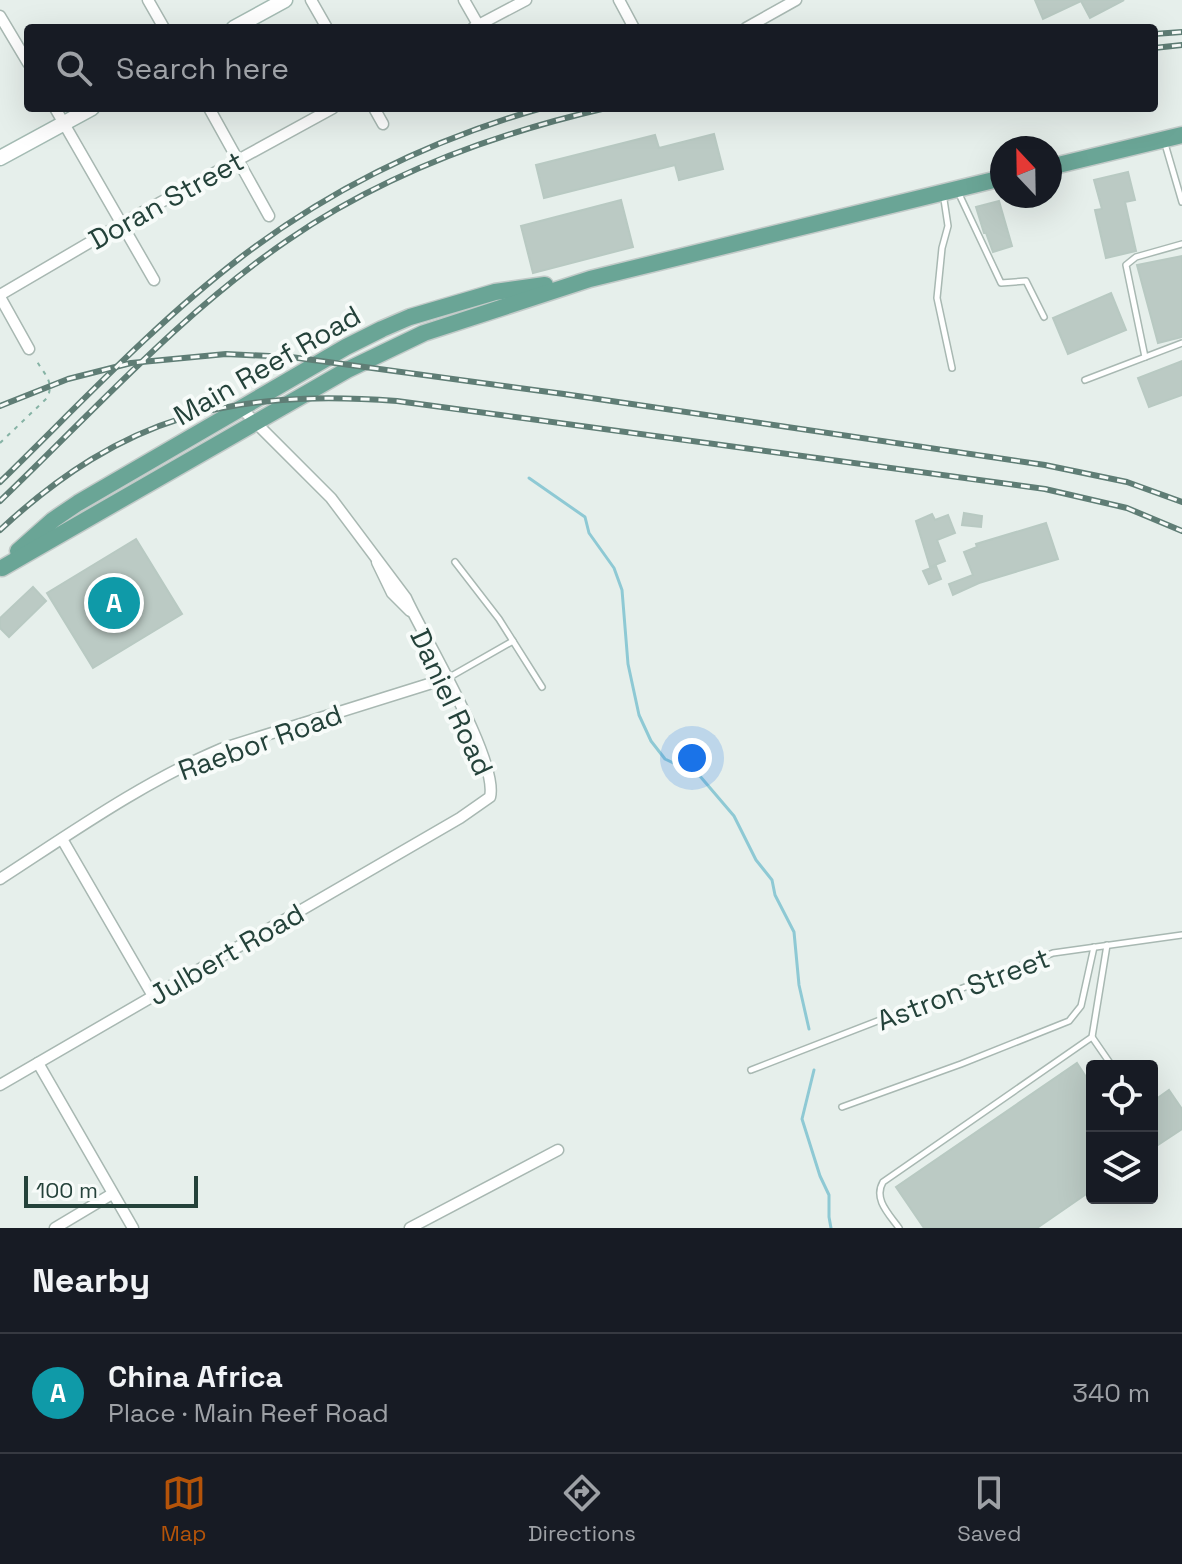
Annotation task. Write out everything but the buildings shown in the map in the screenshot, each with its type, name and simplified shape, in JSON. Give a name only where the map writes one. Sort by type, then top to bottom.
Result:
[{"type":"main road","points":[[241,24],[285,0]]},
{"type":"main road","points":[[0,158],[85,112]]},
{"type":"main road","points":[[1062,164],[1182,135]]},
{"type":"main road","name":"Main Reef Road","points":[[1,569],[315,388],[424,333],[590,279],[990,181]]},
{"type":"main road","name":"Main Reef Road","points":[[1,569],[28,540],[78,503],[358,341],[424,312],[495,292],[590,279]]},
{"type":"main road","points":[[303,374],[315,388]]},
{"type":"street","points":[[148,0],[162,24]]},
{"type":"street","points":[[311,0],[325,24]]},
{"type":"street","points":[[464,0],[476,24]]},
{"type":"street","points":[[482,24],[526,0]]},
{"type":"street","points":[[619,0],[632,24]]},
{"type":"street","points":[[751,24],[778,4],[796,0]]},
{"type":"street","points":[[0,16],[24,56]]},
{"type":"street","points":[[57,112],[154,280]]},
{"type":"street","points":[[211,112],[269,216]]},
{"type":"street","name":"Doran Street","points":[[0,296],[121,224],[326,112]]},
{"type":"street","points":[[376,112],[383,124]]},
{"type":"street","points":[[0,296],[29,349]]},
{"type":"street","name":"Daniel Road","points":[[242,409],[331,498],[406,598],[411,613],[448,678],[481,754],[491,791],[482,804],[414,845]]},
{"type":"street","name":"Raebor Road","points":[[0,879],[173,771],[209,754],[448,678]]},
{"type":"street","points":[[62,839],[153,996]]},
{"type":"street","name":"Julbert Road","points":[[0,1085],[414,845]]},
{"type":"street","points":[[38,1063],[133,1228]]},
{"type":"street","points":[[410,1228],[558,1150]]},
{"type":"street","points":[[55,1228],[112,1194]]},
{"type":"lane","points":[[1163,139],[1182,202]]},
{"type":"lane","points":[[950,191],[1001,283],[1026,281],[1044,317]]},
{"type":"lane","points":[[950,191],[937,298],[952,368]]},
{"type":"lane","points":[[1145,357],[1126,265],[1136,257],[1182,244]]},
{"type":"lane","points":[[1085,380],[1182,343]]},
{"type":"lane","points":[[455,562],[499,619],[542,687]]},
{"type":"lane","points":[[448,678],[513,641]]},
{"type":"lane","name":"Astron Street","points":[[751,1070],[1053,953],[1182,935]]},
{"type":"lane","points":[[1107,945],[1092,1037],[1108,1060]]},
{"type":"lane","points":[[842,1107],[1069,1021],[1081,1006],[1094,947]]},
{"type":"lane","points":[[899,1228],[880,1201],[879,1190],[883,1182],[1092,1037]]},
{"type":"path","points":[[0,443],[31,415],[52,389],[29,349]]},
{"type":"waterway","points":[[529,478],[585,517],[589,533],[614,568],[622,590],[628,664],[639,715],[651,741],[665,759],[699,775],[734,816],[756,860],[772,880],[775,895],[794,932],[799,985],[809,1029]]},
{"type":"waterway","points":[[814,1070],[802,1119],[829,1195],[831,1228]]},
{"type":"railway","points":[[1158,34],[1182,32]]},
{"type":"railway","points":[[1158,48],[1182,45]]},
{"type":"railway","points":[[0,482],[177,311],[274,233],[346,188],[384,169],[461,135],[529,112]]},
{"type":"railway","points":[[0,501],[174,331],[288,240],[362,195],[441,159],[522,130],[589,112]]},
{"type":"railway","points":[[0,406],[68,379],[131,363],[226,354],[291,357],[1045,465],[1127,482],[1182,502]]},
{"type":"railway","points":[[0,530],[46,491],[91,460],[136,435],[183,418],[231,406],[337,398],[397,401],[1045,489],[1127,508],[1182,531]]},
{"type":"place","name":"China Africa","points":[[114,603]]}]
